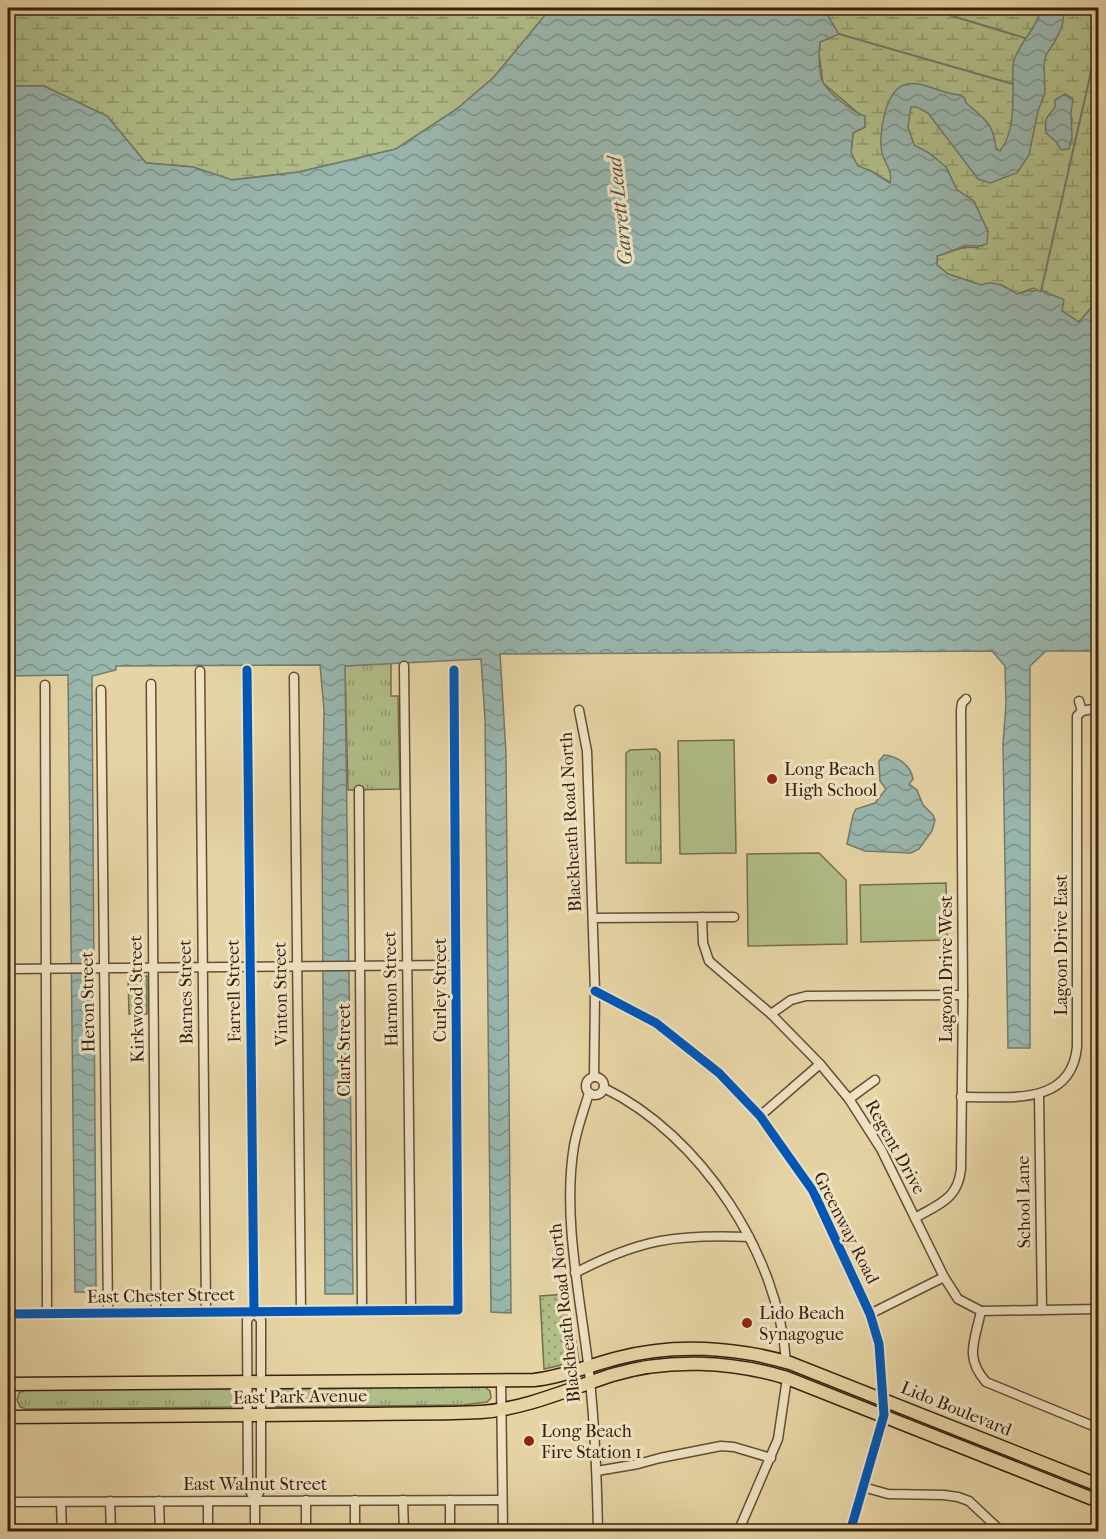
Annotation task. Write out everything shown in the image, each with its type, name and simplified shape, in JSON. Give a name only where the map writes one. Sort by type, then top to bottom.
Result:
[{"type":"highway","name":"Lido Boulevard","points":[[588,1366],[631,1354],[681,1349],[725,1350],[771,1358],[882,1399],[1098,1485]]},
{"type":"highway","name":"Lido Boulevard","points":[[590,1383],[633,1370],[673,1365],[733,1366],[787,1378],[1098,1501]]},
{"type":"highway","name":"East Park Avenue","points":[[8,1384],[544,1379],[588,1366]]},
{"type":"highway","name":"East Park Avenue","points":[[8,1417],[480,1412],[535,1401],[590,1383]]},
{"type":"street","name":"Harmon Street","points":[[404,666],[411,1310]]},
{"type":"street","name":"Barnes Street","points":[[200,670],[206,1312]]},
{"type":"street","name":"Farrell Street","points":[[247,670],[254,1312]]},
{"type":"street","name":"Curley Street","points":[[454,670],[458,1310]]},
{"type":"street","name":"Vinton Street","points":[[294,677],[301,1311]]},
{"type":"street","name":"Kirkwood Street","points":[[151,684],[156,1313]]},
{"type":"street","points":[[45,685],[47,1314]]},
{"type":"street","name":"Heron Street","points":[[101,690],[102,968],[108,1313]]},
{"type":"street","name":"Lagoon Drive West","points":[[915,1218],[947,1200],[958,1185],[961,1169],[963,995],[961,710],[962,703],[966,699]]},
{"type":"street","name":"Lagoon Drive East","points":[[1040,1095],[1064,1078],[1072,1069],[1076,1055],[1077,716],[1082,711],[1079,701]]},
{"type":"street","points":[[1082,711],[1098,708]]},
{"type":"street","name":"Blackheath Road North","points":[[579,710],[587,751],[595,991],[594,1077]]},
{"type":"street","name":"Clark Street","points":[[359,790],[356,966],[362,1311]]},
{"type":"street","name":"Regent Drive","points":[[702,917],[703,943],[709,961],[771,1014],[820,1064],[849,1099],[881,1149],[944,1277],[958,1299],[981,1311]]},
{"type":"street","points":[[593,918],[734,917]]},
{"type":"street","points":[[8,969],[456,965]]},
{"type":"street","name":"Greenway Road","points":[[595,991],[656,1023],[719,1073],[760,1116],[813,1191],[870,1314],[879,1344],[884,1415],[850,1532]]},
{"type":"street","points":[[771,1014],[791,1000],[806,996],[963,995]]},
{"type":"street","points":[[760,1116],[820,1064]]},
{"type":"street","points":[[594,1077],[602,1080],[604,1088],[597,1096],[589,1093],[586,1085],[594,1077]]},
{"type":"street","points":[[849,1099],[876,1080]]},
{"type":"street","points":[[604,1088],[645,1113],[682,1146],[719,1189],[749,1237],[765,1269],[782,1325],[786,1362]]},
{"type":"street","name":"Blackheath Road North","points":[[589,1093],[574,1146],[570,1192],[575,1273],[590,1383],[597,1471],[598,1532]]},
{"type":"street","points":[[961,1097],[1040,1095]]},
{"type":"street","name":"School Lane","points":[[1040,1095],[1042,1310]]},
{"type":"street","points":[[575,1273],[617,1252],[656,1240],[690,1236],[749,1237]]},
{"type":"street","points":[[870,1314],[944,1277]]},
{"type":"street","name":"East Chester Street","points":[[8,1314],[458,1310]]},
{"type":"street","points":[[1098,1310],[981,1311],[972,1358],[975,1371],[986,1383],[1098,1428]]},
{"type":"street","points":[[255,1501],[248,1486],[247,1416],[247,1320],[254,1312],[261,1320],[261,1488],[255,1501],[255,1532]]},
{"type":"street","points":[[8,1321],[10,1532]]},
{"type":"street","points":[[738,1532],[771,1458],[780,1429],[787,1378]]},
{"type":"street","points":[[501,1380],[503,1532]]},
{"type":"street","points":[[597,1471],[721,1446],[734,1447],[771,1458]]},
{"type":"street","points":[[863,1487],[888,1494],[958,1497],[969,1501],[1002,1532]]},
{"type":"street","points":[[306,1500],[306,1532]]},
{"type":"street","points":[[355,1500],[355,1532]]},
{"type":"street","points":[[403,1500],[404,1532]]},
{"type":"street","points":[[450,1500],[450,1532]]},
{"type":"street","name":"East Walnut Street","points":[[9,1502],[502,1500]]},
{"type":"street","points":[[159,1501],[159,1532]]},
{"type":"street","points":[[208,1501],[208,1532]]},
{"type":"street","points":[[61,1502],[62,1532]]},
{"type":"street","points":[[110,1502],[111,1532]]},
{"type":"green space","points":[[8,8],[551,8],[494,77],[457,109],[396,149],[299,172],[231,180],[193,167],[146,163],[107,116],[44,86],[8,86]]},
{"type":"green space","points":[[834,8],[1098,8],[1098,303],[1079,322],[1034,288],[1017,294],[1002,285],[981,285],[948,274],[937,265],[937,256],[962,248],[978,248],[988,232],[974,202],[957,190],[946,167],[891,183],[871,171],[858,167],[851,153],[853,133],[865,127],[859,114],[823,83],[819,54],[820,42],[838,34],[828,16]]},
{"type":"green space","points":[[391,663],[391,696],[398,696],[400,789],[348,790],[345,666]]},
{"type":"green space","points":[[734,740],[736,853],[680,854],[678,741]]},
{"type":"green space","points":[[656,749],[660,753],[661,863],[626,863],[626,753],[630,750]]},
{"type":"green space","points":[[819,853],[846,880],[847,944],[748,946],[747,854]]},
{"type":"green space","points":[[946,883],[947,940],[861,942],[860,885]]},
{"type":"green space","points":[[147,976],[147,1014],[129,1014],[128,977]]},
{"type":"green space","points":[[568,1294],[579,1361],[544,1369],[540,1296]]},
{"type":"green space","points":[[485,1387],[490,1391],[491,1398],[487,1402],[463,1405],[277,1407],[271,1403],[270,1397],[272,1391],[277,1388]]},
{"type":"green space","points":[[229,1388],[236,1391],[239,1398],[231,1407],[26,1409],[20,1407],[17,1400],[19,1393],[25,1390]]},
{"type":"water","name":"Garrett Lead","points":[[551,8],[834,8],[828,16],[839,34],[820,42],[819,64],[822,80],[837,98],[865,116],[865,127],[853,133],[851,153],[858,166],[890,183],[890,171],[882,153],[882,124],[888,103],[899,87],[914,84],[961,95],[991,128],[996,149],[1000,151],[1010,128],[1013,109],[1013,66],[1017,53],[1042,8],[1065,8],[1062,27],[1046,55],[1045,93],[1038,111],[1029,155],[1017,173],[990,183],[978,179],[928,113],[917,107],[911,107],[908,127],[914,145],[929,153],[946,167],[957,190],[974,201],[988,232],[987,244],[965,246],[937,256],[937,265],[948,274],[981,285],[995,283],[1017,294],[1036,290],[1051,294],[1064,300],[1062,311],[1079,322],[1098,303],[1098,651],[1046,651],[1030,666],[1030,1048],[1008,1048],[1003,744],[1006,704],[1005,666],[992,651],[500,654],[506,753],[511,1313],[491,1312],[485,719],[481,659],[345,666],[353,1294],[325,1294],[322,832],[324,710],[320,665],[116,666],[116,670],[92,676],[96,1292],[75,1292],[68,675],[8,676],[8,86],[44,86],[107,116],[146,163],[193,167],[232,180],[299,172],[396,149],[457,109],[494,77]]},
{"type":"water","points":[[1065,94],[1073,99],[1072,137],[1069,149],[1061,150],[1046,133],[1045,124],[1055,107],[1055,100]]},
{"type":"water","points":[[884,755],[898,759],[909,769],[913,779],[909,784],[917,790],[923,805],[935,820],[932,831],[919,849],[911,853],[865,851],[847,844],[856,809],[875,803],[886,789],[880,781],[879,761]]},
{"type":"waterway","points":[[926,8],[1025,38]]},
{"type":"waterway","points":[[839,34],[1013,84]]},
{"type":"waterway","points":[[1041,291],[1098,41]]},
{"type":"cycle path","points":[[247,670],[254,1312]]},
{"type":"cycle path","points":[[8,1314],[458,1310],[454,670]]},
{"type":"cycle path","points":[[595,991],[656,1023],[719,1073],[760,1116],[813,1191],[870,1314],[879,1344],[884,1415],[850,1532]]},
{"type":"place","name":"Long Beach High School","points":[[772,779]]},
{"type":"place","name":"Lido Beach Synagogue","points":[[747,1323]]},
{"type":"place","name":"Long Beach Fire Station 1","points":[[529,1441]]}]
